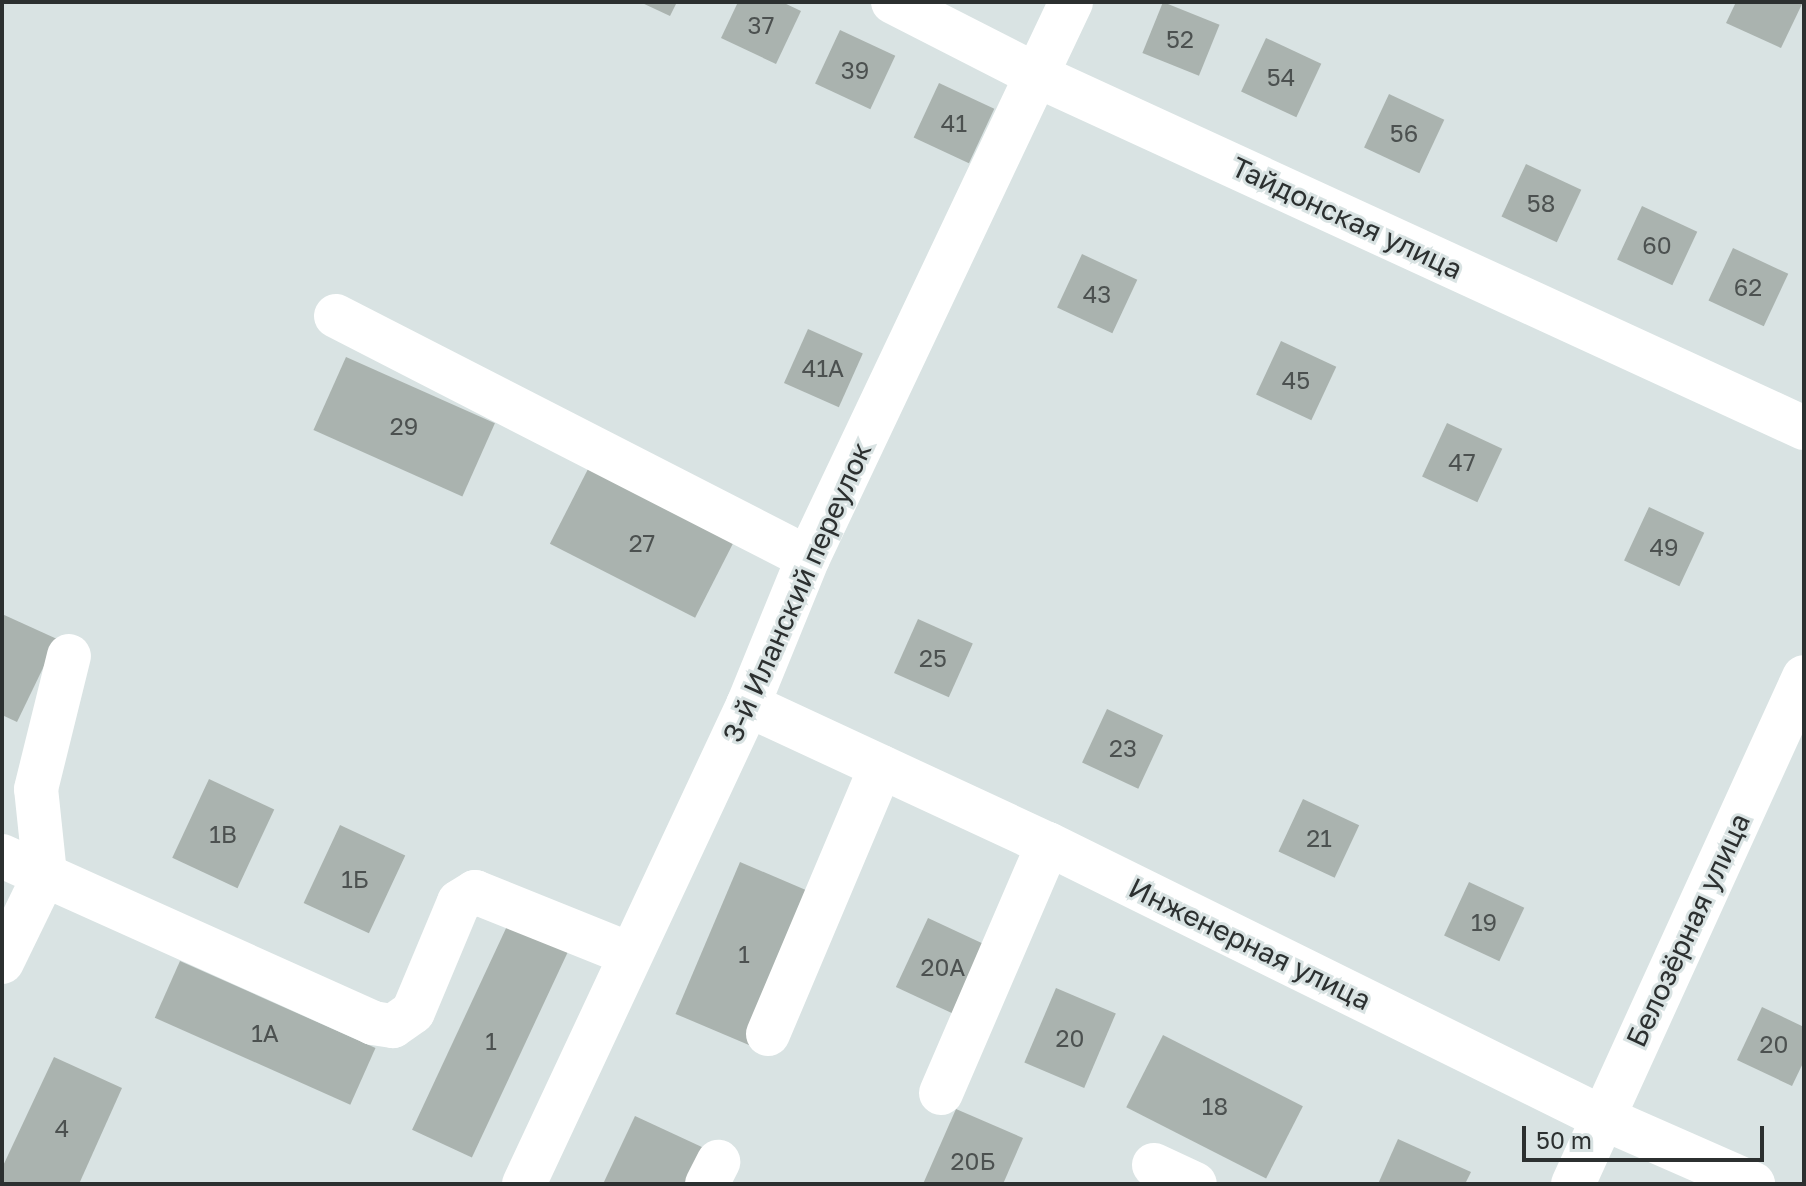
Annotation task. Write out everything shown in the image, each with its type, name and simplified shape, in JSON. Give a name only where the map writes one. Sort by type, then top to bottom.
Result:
[{"type":"street","name":"Тайдонская улица","points":[[893,2],[1038,76],[1804,428]]},
{"type":"street","name":"3-й Иланский переулок","points":[[524,1184],[748,705],[808,558],[1071,2]]},
{"type":"street","points":[[336,316],[808,558]]},
{"type":"street","points":[[2,962],[45,874],[36,789],[69,656]]},
{"type":"street","name":"Белозёрная улица","points":[[1573,1184],[1804,677]]},
{"type":"street","name":"Инженерная улица","points":[[748,705],[1048,844],[1603,1118],[1753,1184]]},
{"type":"street","points":[[768,1034],[881,767]]},
{"type":"street","points":[[941,1093],[1048,844]]},
{"type":"street","points":[[2,856],[373,1023],[393,1026],[413,1012],[459,902],[475,892],[629,954]]},
{"type":"street","points":[[1154,1165],[1195,1184]]},
{"type":"building","points":[[640,2],[677,2],[670,16]]},
{"type":"building","points":[[738,2],[782,2],[801,11],[776,64],[721,38]]},
{"type":"building","points":[[1163,2],[1220,25],[1199,76],[1142,53]]},
{"type":"building","points":[[1736,2],[1803,2],[1781,48],[1726,23]]},
{"type":"building","points":[[840,30],[895,56],[870,109],[815,83]]},
{"type":"building","points":[[1266,38],[1321,64],[1296,117],[1241,91]]},
{"type":"building","points":[[939,83],[994,109],[969,163],[914,137]]},
{"type":"building","points":[[1389,94],[1444,120],[1419,173],[1364,147]]},
{"type":"building","points":[[1526,164],[1581,190],[1557,242],[1501,217]]},
{"type":"building","points":[[1642,206],[1697,232],[1672,285],[1617,259]]},
{"type":"building","points":[[1733,248],[1788,274],[1764,326],[1708,301]]},
{"type":"building","points":[[1082,254],[1137,280],[1112,333],[1057,307]]},
{"type":"building","points":[[808,329],[863,353],[839,407],[784,383]]},
{"type":"building","points":[[1281,341],[1336,367],[1311,420],[1256,394]]},
{"type":"building","points":[[346,357],[495,423],[462,496],[313,430]]},
{"type":"building","points":[[1447,423],[1502,449],[1477,502],[1422,476]]},
{"type":"building","points":[[588,469],[733,543],[695,618],[550,544]]},
{"type":"building","points":[[1649,507],[1704,533],[1679,586],[1624,560]]},
{"type":"building","points":[[2,614],[57,639],[17,722],[2,715]]},
{"type":"building","points":[[918,619],[973,643],[949,697],[894,673]]},
{"type":"building","points":[[1107,709],[1163,735],[1138,789],[1082,762]]},
{"type":"building","points":[[209,779],[274,809],[237,888],[172,858]]},
{"type":"building","points":[[1303,799],[1359,825],[1335,878],[1278,852]]},
{"type":"building","points":[[340,825],[405,855],[369,933],[304,903]]},
{"type":"building","points":[[740,862],[815,894],[750,1046],[676,1014]]},
{"type":"building","points":[[1469,882],[1524,908],[1499,961],[1444,935]]},
{"type":"building","points":[[928,918],[992,948],[960,1017],[896,987]]},
{"type":"building","points":[[508,924],[568,952],[472,1158],[412,1130]]},
{"type":"building","points":[[180,961],[375,1048],[350,1105],[155,1018]]},
{"type":"building","points":[[1056,988],[1116,1013],[1084,1088],[1024,1063]]},
{"type":"building","points":[[1762,1007],[1804,1027],[1804,1061],[1792,1086],[1737,1060]]},
{"type":"building","points":[[1163,1035],[1303,1106],[1266,1178],[1126,1107]]},
{"type":"building","points":[[54,1057],[122,1088],[79,1184],[2,1184],[2,1168]]},
{"type":"building","points":[[956,1109],[1023,1138],[1003,1184],[923,1184]]},
{"type":"building","points":[[635,1116],[704,1148],[687,1184],[603,1184]]},
{"type":"building","points":[[1398,1139],[1471,1172],[1465,1184],[1378,1184]]}]
